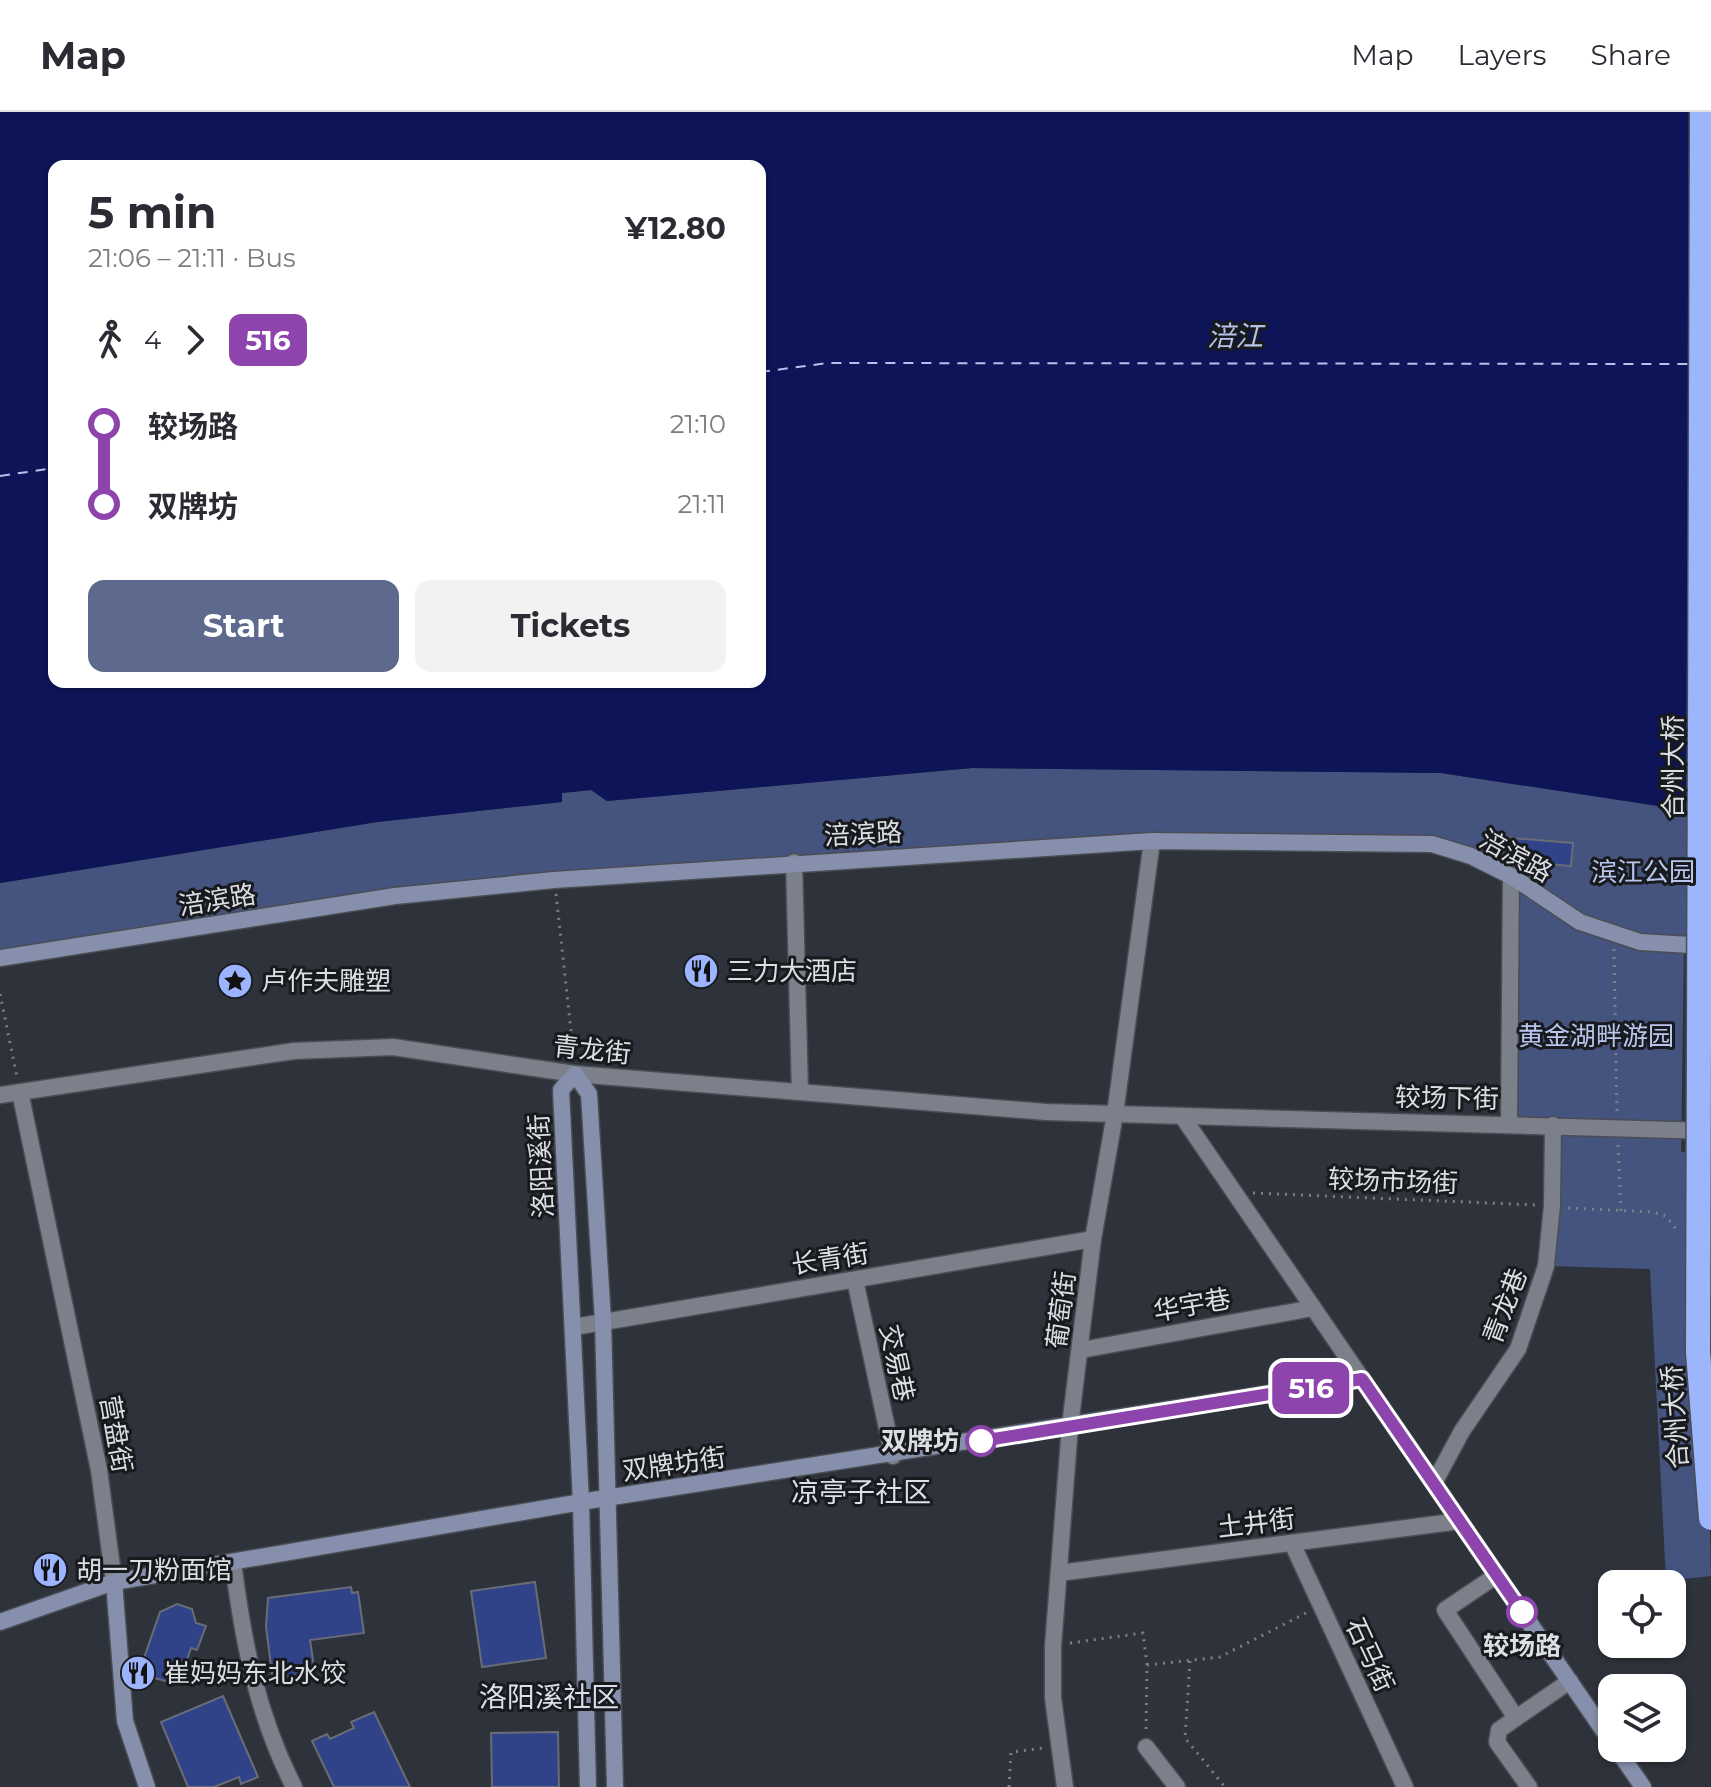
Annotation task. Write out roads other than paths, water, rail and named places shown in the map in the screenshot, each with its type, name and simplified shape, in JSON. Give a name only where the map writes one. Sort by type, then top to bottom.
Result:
[{"type":"highway","name":"合州大桥","points":[[1702,112],[1698,1352],[1711,1518]]},
{"type":"street","name":"涪滨路","points":[[0,958],[395,896],[554,880],[794,862],[1152,841],[1432,844],[1471,856],[1511,876],[1580,922],[1640,942],[1684,948],[1711,946]]},
{"type":"street","name":"葡萄街","points":[[1065,1787],[1053,1698],[1053,1646],[1070,1426],[1093,1239],[1115,1114],[1152,841]]},
{"type":"street","points":[[794,862],[800,1092]]},
{"type":"street","points":[[1509,1124],[1511,876]]},
{"type":"street","name":"青龙街","points":[[0,1095],[294,1051],[393,1047],[575,1074],[1115,1114],[1182,1116]]},
{"type":"street","name":"洛阳溪街","points":[[588,1787],[581,1502],[561,1090],[575,1074],[589,1094],[603,1321],[615,1787]]},
{"type":"street","name":"营盘街","points":[[20,1092],[99,1470],[114,1582],[125,1721],[147,1787]]},
{"type":"street","points":[[1182,1116],[1598,1722]]},
{"type":"street","name":"较场下街","points":[[1182,1116],[1711,1131]]},
{"type":"street","name":"青龙巷","points":[[1434,1483],[1462,1431],[1518,1349],[1546,1266],[1552,1206],[1553,1125]]},
{"type":"street","name":"长青街","points":[[574,1327],[1093,1239]]},
{"type":"street","name":"交易巷","points":[[855,1280],[893,1456]]},
{"type":"street","name":"华宇巷","points":[[1081,1350],[1313,1308]]},
{"type":"street","name":"双牌坊街","points":[[0,1622],[114,1582],[581,1502],[893,1456],[1362,1379]]},
{"type":"street","name":"土井街","points":[[1059,1573],[1460,1521]]},
{"type":"street","name":"石马街","points":[[1292,1543],[1405,1787]]},
{"type":"street","points":[[233,1562],[244,1648],[274,1747],[294,1787]]},
{"type":"street","points":[[1497,1575],[1445,1610],[1516,1718]]},
{"type":"street","points":[[1529,1787],[1497,1742],[1499,1730],[1570,1681]]},
{"type":"street","points":[[1146,1747],[1177,1787]]},
{"type":"street","points":[[1626,1762],[1643,1787]]},
{"type":"water","name":"涪江","points":[[0,112],[1711,112],[1711,814],[1441,773],[972,768],[607,801],[591,790],[562,793],[562,802],[377,822],[0,883]]},
{"type":"place","name":"三力大酒店","points":[[701,971]]},
{"type":"place","name":"卢作夫雕塑","points":[[235,981]]},
{"type":"place","name":"双牌坊","points":[[981,1441]]},
{"type":"place","name":"胡一刀粉面馆","points":[[50,1570]]},
{"type":"place","name":"较场路","points":[[1522,1612]]},
{"type":"place","name":"崔妈妈东北水饺","points":[[138,1673]]},
{"type":"district","name":"凉亭子社区","points":[[861,1492]]},
{"type":"district","name":"洛阳溪社区","points":[[549,1697]]},
{"type":"park label","name":"滨江公园","points":[[1643,872]]},
{"type":"park label","name":"黄金湖畔游园","points":[[1596,1036]]}]
